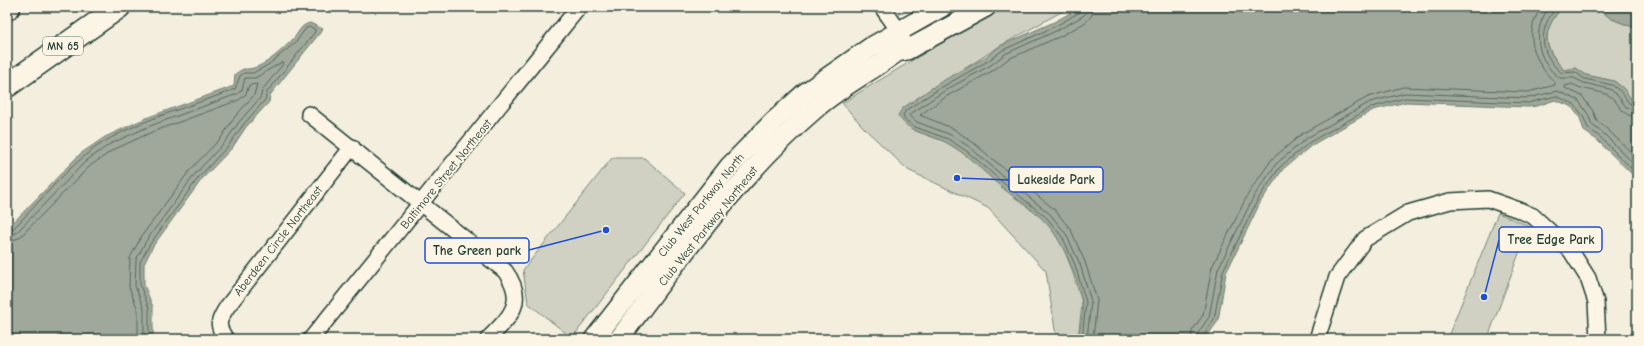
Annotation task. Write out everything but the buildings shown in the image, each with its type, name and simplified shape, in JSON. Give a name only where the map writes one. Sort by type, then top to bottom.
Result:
[{"type":"highway","name":"MN 65","points":[[7,86],[119,7]]},
{"type":"street","name":"Baltimore Street Northeast","points":[[311,339],[580,7]]},
{"type":"street","points":[[882,7],[899,31],[907,50]]},
{"type":"street","name":"Club West Parkway North","points":[[594,339],[729,167],[805,92],[871,47],[942,7]]},
{"type":"street","name":"Club West Parkway Northeast","points":[[619,339],[678,260],[746,177],[816,108],[837,92],[897,52],[907,50],[986,7]]},
{"type":"street","points":[[309,114],[505,271],[514,283],[517,295],[514,308],[508,320],[488,339]]},
{"type":"street","name":"Aberdeen Circle Northeast","points":[[226,339],[219,329],[219,318],[352,147]]},
{"type":"street","points":[[1317,339],[1337,278],[1365,240],[1408,213],[1450,201],[1488,199],[1532,216],[1571,251],[1588,278],[1596,302],[1598,339]]},
{"type":"shaded area","points":[[1000,7],[1070,7],[1000,46],[903,108],[913,130],[946,142],[966,155],[999,185],[1044,220],[1060,240],[1071,267],[1082,303],[1078,339],[1056,336],[1046,271],[988,208],[908,170],[865,129],[842,103]]},
{"type":"shaded area","points":[[1562,7],[1595,7],[1612,19],[1637,29],[1637,103],[1632,100],[1623,88],[1614,81],[1586,75],[1576,68],[1564,70],[1548,46],[1547,38],[1551,24]]},
{"type":"shaded area","points":[[612,158],[644,158],[685,193],[572,338],[528,303],[523,270]]},
{"type":"shaded area","points":[[1498,213],[1529,226],[1490,332],[1490,339],[1447,339]]},
{"type":"water","points":[[1081,7],[1562,7],[1551,24],[1547,38],[1548,46],[1556,61],[1564,70],[1576,68],[1586,75],[1614,81],[1623,88],[1632,100],[1637,103],[1637,179],[1597,140],[1584,131],[1580,118],[1571,106],[1555,100],[1537,106],[1528,107],[1406,102],[1373,110],[1312,145],[1283,169],[1261,201],[1226,273],[1218,321],[1205,339],[1078,339],[1082,312],[1080,293],[1073,271],[1063,248],[1050,228],[1033,211],[999,185],[961,152],[940,140],[914,130],[898,115],[903,108],[939,83],[986,57],[1000,46],[1054,22]]},
{"type":"water","points":[[1595,7],[1637,7],[1637,29],[1612,19]]},
{"type":"water","points":[[310,23],[323,29],[270,95],[269,102],[246,127],[232,148],[202,179],[153,246],[144,264],[144,285],[153,307],[153,339],[7,339],[7,229],[80,154],[105,137],[146,118],[234,86],[235,74],[243,69],[257,67],[270,60],[293,39],[302,27]]},
{"type":"place","name":"Lakeside Park","points":[[957,178]]},
{"type":"place","name":"The Green park","points":[[606,230]]},
{"type":"place","name":"Tree Edge Park","points":[[1484,297]]}]
